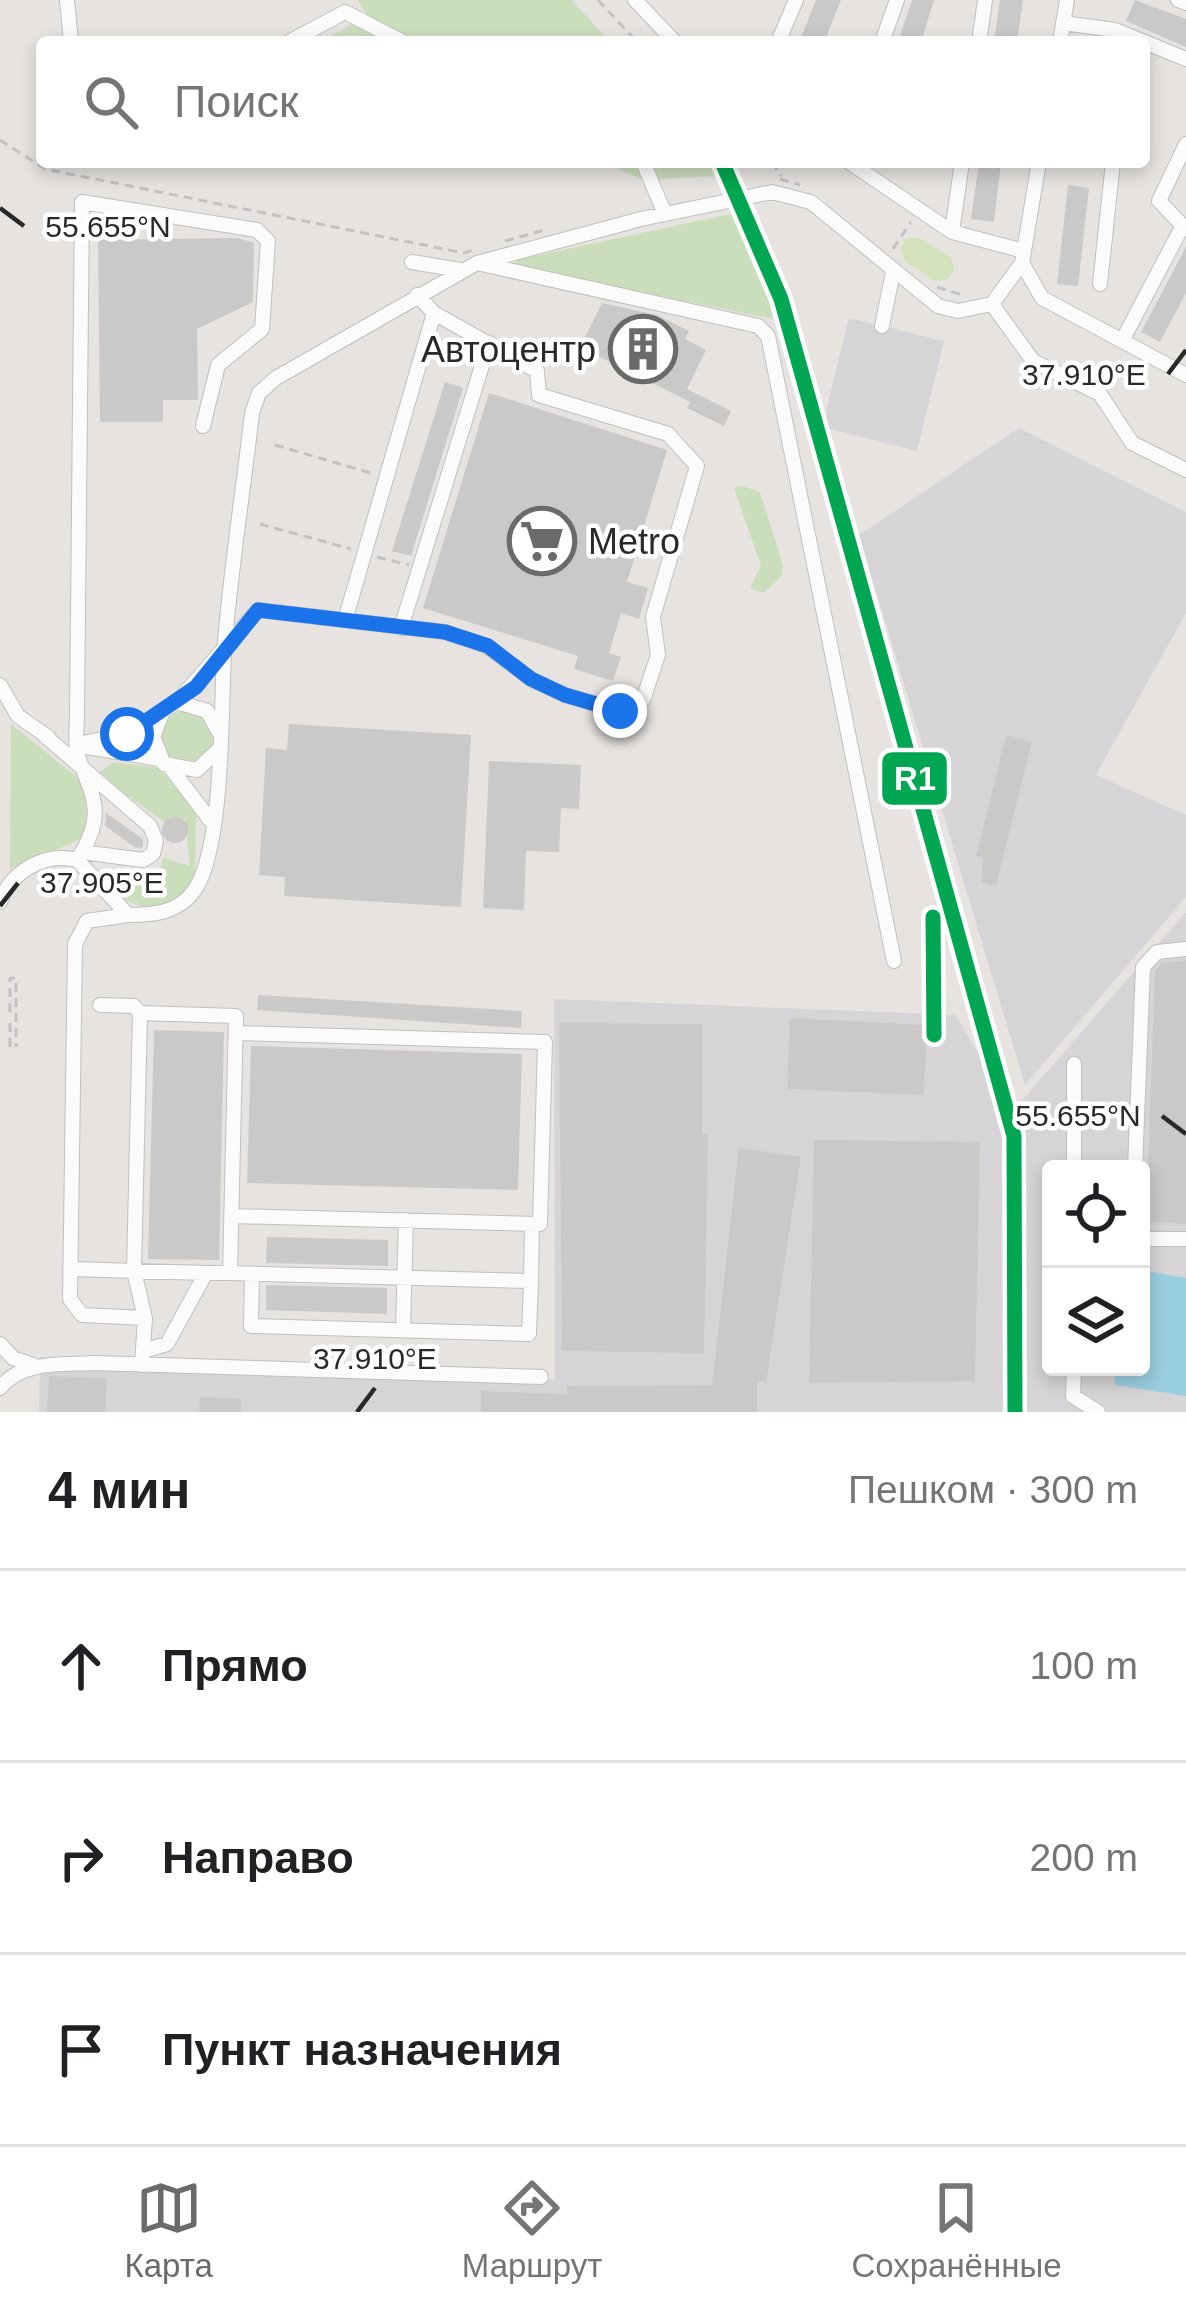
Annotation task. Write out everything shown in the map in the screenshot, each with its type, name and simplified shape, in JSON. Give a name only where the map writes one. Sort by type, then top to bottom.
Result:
[{"type":"street","points":[[67,0],[70,36]]},
{"type":"street","points":[[635,0],[669,36]]},
{"type":"street","points":[[781,36],[796,0]]},
{"type":"street","points":[[884,36],[897,0]]},
{"type":"street","points":[[980,36],[985,0]]},
{"type":"street","points":[[1061,36],[1067,0]]},
{"type":"street","points":[[298,36],[340,6],[393,36]]},
{"type":"street","points":[[1063,22],[1130,36]]},
{"type":"street","points":[[1150,44],[1186,59]]},
{"type":"street","points":[[1123,341],[1184,228],[1160,201],[1186,144]]},
{"type":"street","points":[[646,168],[665,214]]},
{"type":"street","points":[[858,168],[952,232],[1023,257],[1042,298],[1186,375]]},
{"type":"street","points":[[952,232],[961,168]]},
{"type":"street","points":[[145,1318],[82,1315],[70,1299],[75,944],[87,921],[154,915],[183,904],[202,874],[221,742],[224,652],[252,413],[259,393],[462,271],[475,256],[665,214],[789,193],[833,218],[938,306],[958,311],[992,304],[1023,257],[1038,168]]},
{"type":"street","points":[[1100,284],[1112,168]]},
{"type":"street","points":[[79,856],[98,814],[78,744],[82,202],[257,230],[268,241],[262,329],[218,365],[203,426]]},
{"type":"street","points":[[475,256],[758,326],[768,336],[894,961]]},
{"type":"street","points":[[412,262],[462,271]]},
{"type":"street","points":[[882,326],[892,272]]},
{"type":"street","points":[[78,744],[127,734],[170,706],[258,610],[445,632],[488,646],[531,679],[620,711],[637,706],[647,692],[658,655],[653,617],[697,466],[668,434],[539,394],[537,370],[434,313],[417,295]]},
{"type":"street","points":[[992,304],[1034,361],[1100,394],[1132,442],[1186,470]]},
{"type":"street","points":[[346,617],[434,313]]},
{"type":"street","points":[[401,628],[489,343]]},
{"type":"street","points":[[0,685],[18,716],[151,826],[156,841],[153,854],[143,860],[79,856],[54,858],[27,868],[9,883],[0,902]]},
{"type":"street","points":[[170,706],[207,711],[221,742]]},
{"type":"street","points":[[170,706],[153,737],[164,763],[191,789],[211,824]]},
{"type":"street","points":[[44,735],[197,770],[221,742]]},
{"type":"street","points":[[88,776],[89,767],[107,752]]},
{"type":"street","points":[[79,856],[128,915]]},
{"type":"street","points":[[1135,1160],[1143,967],[1157,952],[1186,949]]},
{"type":"street","points":[[100,1005],[134,1006],[140,1013],[134,1271],[145,1318],[143,1358]]},
{"type":"street","points":[[140,1013],[236,1016],[230,1273]]},
{"type":"street","points":[[231,1216],[540,1224],[544,1042],[236,1033]]},
{"type":"street","points":[[1074,1064],[1074,1160]]},
{"type":"street","points":[[403,1330],[406,1220]]},
{"type":"street","points":[[252,1274],[251,1326],[530,1334],[532,1224]]},
{"type":"street","points":[[1150,1239],[1186,1239]]},
{"type":"street","points":[[70,1269],[531,1281]]},
{"type":"street","points":[[143,1358],[167,1344],[206,1273]]},
{"type":"street","points":[[0,1345],[13,1358],[38,1366]]},
{"type":"street","points":[[0,1388],[10,1376],[38,1366],[143,1358],[541,1377]]},
{"type":"street","points":[[1074,1376],[1073,1396],[1098,1412]]},
{"type":"path","points":[[598,0],[631,36]]},
{"type":"path","points":[[0,140],[36,163]]},
{"type":"path","points":[[43,168],[475,256]]},
{"type":"path","points":[[732,168],[742,186]]},
{"type":"path","points":[[776,168],[782,179],[816,195]]},
{"type":"path","points":[[877,241],[891,252],[919,209]]},
{"type":"path","points":[[936,287],[958,296],[978,295]]},
{"type":"path","points":[[275,445],[388,478]]},
{"type":"path","points":[[260,524],[419,568]]},
{"type":"path","points":[[10,1012],[10,978],[16,978],[13,1047],[10,1021]]},
{"type":"shaded area","points":[[849,318],[944,341],[917,451],[822,427]]},
{"type":"shaded area","points":[[1019,428],[1186,512],[1186,613],[1096,775],[1186,815],[1186,897],[1025,1085],[859,535]]},
{"type":"shaded area","points":[[1186,912],[1186,1412],[39,1412],[40,1357],[555,1380],[554,999],[956,1015],[1012,1112]]},
{"type":"green space","points":[[358,0],[572,0],[605,36],[331,36],[367,15]]},
{"type":"green space","points":[[616,168],[713,168],[719,176],[642,180]]},
{"type":"green space","points":[[740,212],[757,250],[773,319],[515,266],[516,260]]},
{"type":"green space","points":[[906,238],[919,238],[951,257],[954,270],[948,279],[935,281],[905,261],[901,248]]},
{"type":"green space","points":[[734,488],[760,492],[783,565],[782,575],[764,593],[750,588],[761,566]]},
{"type":"green space","points":[[186,711],[205,719],[213,738],[205,757],[186,765],[167,757],[159,738],[167,719]]},
{"type":"green space","points":[[11,724],[89,787],[84,838],[10,869]]},
{"type":"green space","points":[[114,762],[159,768],[196,811],[195,878],[169,902],[143,906],[130,902],[95,870],[155,884],[163,858],[190,866],[185,819],[165,822],[96,774]]},
{"type":"water","points":[[1150,1272],[1186,1278],[1186,1396],[1115,1385],[1114,1376],[1150,1376]]},
{"type":"building","points":[[816,0],[841,0],[826,36],[801,36]]},
{"type":"building","points":[[912,0],[934,0],[923,36],[900,36]]},
{"type":"building","points":[[1000,0],[1023,0],[1018,36],[995,36]]},
{"type":"building","points":[[1135,0],[1186,19],[1186,47],[1126,21]]},
{"type":"building","points":[[978,168],[1000,168],[994,222],[971,219]]},
{"type":"building","points":[[1068,185],[1089,188],[1078,286],[1057,284]]},
{"type":"building","points":[[237,238],[254,243],[253,302],[197,329],[198,400],[163,400],[163,422],[100,422],[98,240]]},
{"type":"building","points":[[1186,247],[1186,293],[1160,342],[1141,332]]},
{"type":"building","name":"Автоцентр","points":[[602,303],[657,315],[689,331],[685,339],[706,350],[687,389],[731,411],[724,426],[687,408],[690,402],[580,347]]},
{"type":"building","points":[[445,382],[463,388],[411,556],[392,551]]},
{"type":"building","name":"Metro","points":[[489,393],[667,450],[627,582],[648,588],[639,619],[621,613],[609,653],[621,657],[613,681],[574,669],[578,656],[423,608]]},
{"type":"building","points":[[289,724],[471,735],[461,907],[284,896],[285,877],[259,875],[266,748],[287,750]]},
{"type":"building","points":[[1006,735],[1032,742],[996,886],[982,882],[983,858],[976,856]]},
{"type":"building","points":[[489,761],[581,765],[579,809],[561,808],[559,852],[526,851],[524,910],[483,908]]},
{"type":"building","points":[[106,813],[143,839],[143,847],[136,848],[105,826]]},
{"type":"building","points":[[175,817],[188,830],[175,843],[162,830]]},
{"type":"building","points":[[1186,960],[1186,1224],[1150,1222],[1155,971],[1162,963]]},
{"type":"building","points":[[258,995],[522,1011],[521,1028],[257,1010]]},
{"type":"building","points":[[790,1018],[927,1025],[924,1095],[787,1089]]},
{"type":"building","points":[[559,1023],[702,1024],[702,1134],[708,1134],[704,1353],[562,1351]]},
{"type":"building","points":[[154,1030],[224,1032],[219,1260],[148,1259]]},
{"type":"building","points":[[251,1046],[522,1054],[518,1190],[247,1183]]},
{"type":"building","points":[[814,1140],[980,1142],[975,1381],[809,1383]]},
{"type":"building","points":[[739,1148],[801,1157],[766,1382],[757,1381],[757,1412],[481,1412],[481,1391],[567,1394],[567,1386],[712,1385]]},
{"type":"building","points":[[267,1237],[388,1240],[388,1266],[266,1263]]},
{"type":"building","points":[[266,1285],[387,1288],[387,1314],[266,1310]]},
{"type":"building","points":[[49,1376],[107,1378],[105,1412],[47,1412]]},
{"type":"building","points":[[200,1397],[241,1399],[241,1412],[199,1412]]},
{"type":"transit line","name":"R1","points":[[725,168],[781,299],[1014,1136],[1015,1412]]},
{"type":"transit line","name":"R1","points":[[933,917],[934,1035]]},
{"type":"place","name":"Автоцентр","points":[[643,349]]},
{"type":"place","name":"Metro","points":[[542,541]]},
{"type":"route","points":[[127,734],[196,687],[258,610],[298,611],[445,632],[488,646],[531,679],[565,695],[620,711]]}]
